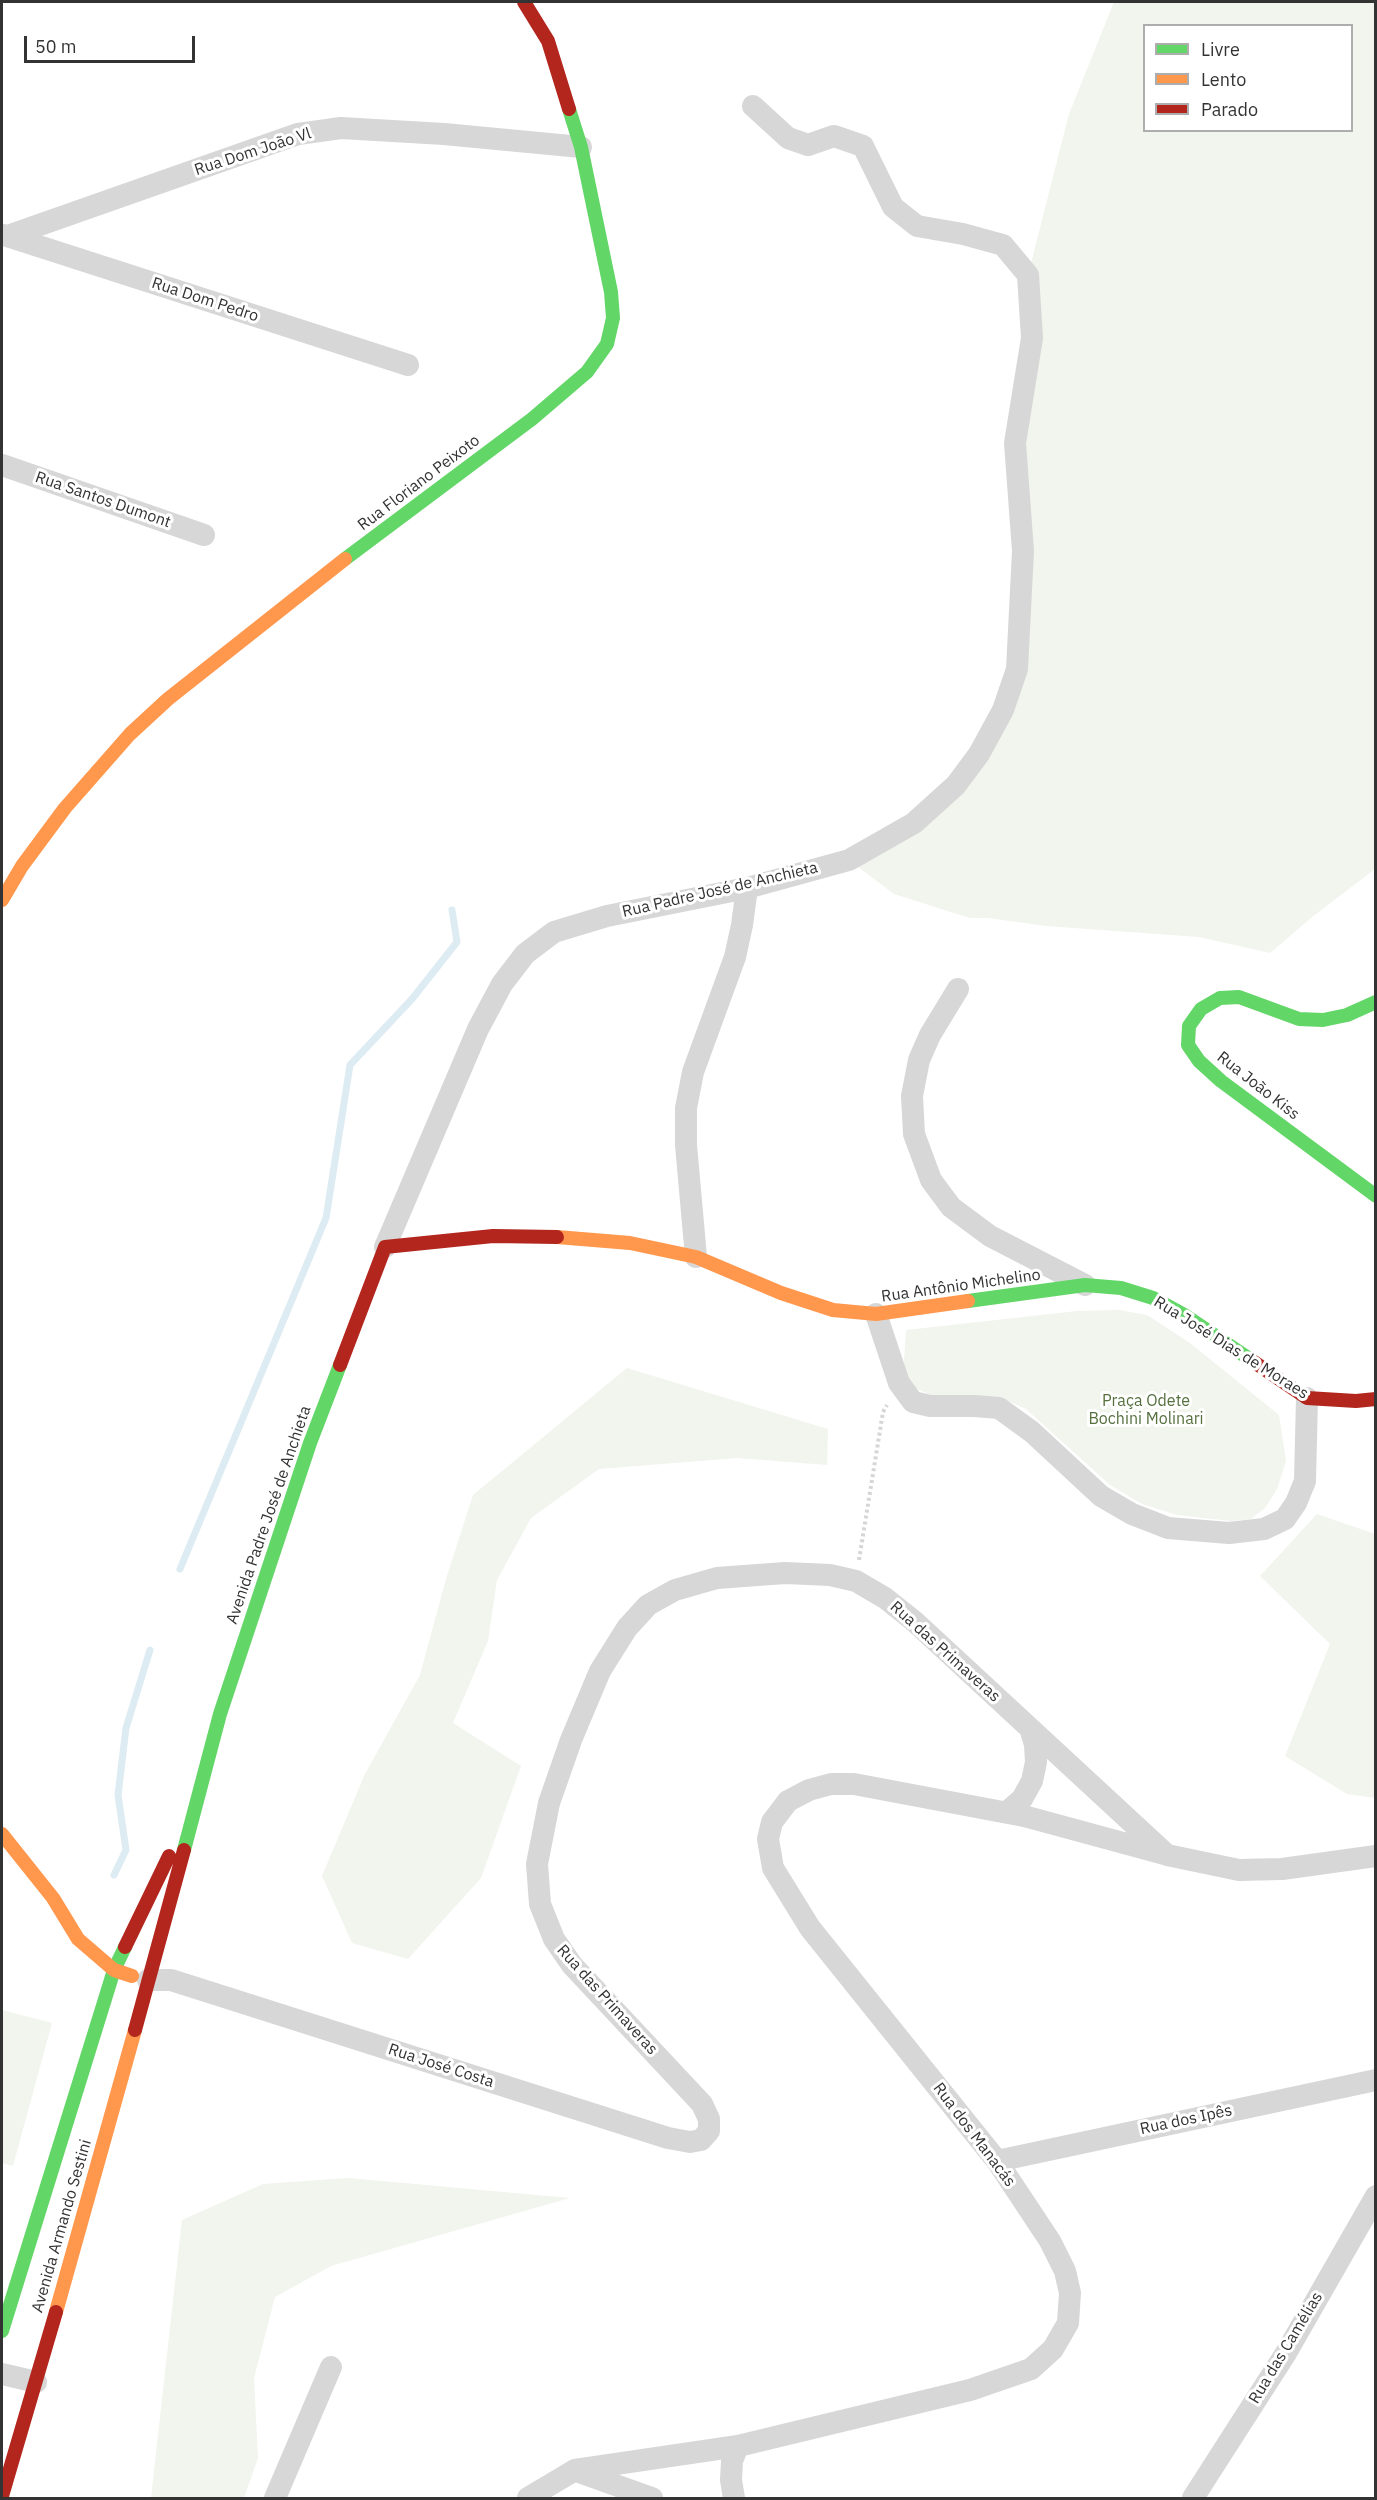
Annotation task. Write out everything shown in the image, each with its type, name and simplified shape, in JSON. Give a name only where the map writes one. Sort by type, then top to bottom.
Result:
[{"type":"street","name":"Rua Floriano Peixoto","points":[[2,900],[22,866],[65,808],[130,734],[168,699],[372,538],[532,419],[587,372],[607,344],[613,318],[611,292],[581,147],[548,41],[524,2]]},
{"type":"street","name":"Rua Padre José de Anchieta","points":[[385,1247],[478,1029],[502,984],[525,954],[554,932],[607,916],[747,888],[849,860],[914,823],[956,785],[979,754],[1003,710],[1017,669],[1023,551],[1015,443],[1032,333],[1028,275],[1003,245],[963,234],[917,226],[893,207],[863,146],[834,136],[808,145],[788,138],[753,106]]},
{"type":"street","name":"Rua Dom João Vl","points":[[5,235],[298,134],[341,128],[444,134],[581,147]]},
{"type":"street","name":"Rua Dom Pedro","points":[[5,235],[408,365]]},
{"type":"street","name":"Rua Santos Dumont","points":[[2,465],[204,535]]},
{"type":"street","points":[[696,1257],[686,1145],[686,1108],[693,1072],[735,957],[747,888]]},
{"type":"street","name":"Rua José Dias de Moraes","points":[[958,989],[930,1035],[919,1060],[912,1095],[914,1134],[931,1180],[951,1207],[990,1236],[1085,1286],[1121,1288],[1153,1298],[1186,1316],[1308,1398],[1356,1401],[1376,1399]]},
{"type":"street","name":"Rua João Kiss","points":[[1376,1002],[1347,1015],[1323,1020],[1299,1019],[1239,998],[1221,998],[1201,1009],[1190,1026],[1188,1045],[1199,1061],[1221,1081],[1376,1196]]},
{"type":"street","name":"Rua Antônio Michelino","points":[[385,1247],[493,1236],[548,1236],[630,1244],[696,1257],[781,1293],[833,1310],[876,1314],[1085,1286]]},
{"type":"street","name":"Avenida Padre José de Anchieta","points":[[197,1798],[220,1714],[310,1443],[385,1247]]},
{"type":"street","points":[[876,1314],[899,1383],[913,1402],[930,1406],[999,1408],[1032,1432],[1101,1496],[1132,1514],[1168,1528],[1229,1533],[1264,1529],[1285,1519],[1296,1503],[1305,1481],[1308,1398]]},
{"type":"street","name":"Rua das Primaveras","points":[[709,2131],[709,2119],[702,2104],[572,1965],[554,1939],[540,1904],[537,1864],[549,1803],[571,1740],[600,1671],[627,1628],[648,1605],[675,1590],[717,1578],[785,1574],[830,1575],[856,1581],[885,1598],[914,1621],[1167,1855]]},
{"type":"street","points":[[1007,1812],[1022,1799],[1032,1781],[1036,1762],[1031,1731]]},
{"type":"street","name":"Rua dos Manacás","points":[[528,2499],[575,2470],[738,2446],[970,2390],[1031,2369],[1053,2349],[1068,2323],[1070,2293],[1065,2271],[1050,2241],[997,2161],[810,1928],[773,1868],[768,1839],[772,1822],[788,1801],[809,1790],[831,1784],[854,1784],[1007,1812],[1167,1855]]},
{"type":"street","points":[[136,1957],[197,1798]]},
{"type":"street","points":[[2,1834],[53,1898],[78,1939],[114,1970],[136,1957],[197,1798]]},
{"type":"street","points":[[1167,1855],[1239,1870],[1282,1869],[1376,1856]]},
{"type":"street","points":[[53,1898],[84,1921]]},
{"type":"street","name":"Rua José Costa","points":[[136,1957],[171,1980],[668,2138],[690,2142],[701,2140],[709,2131]]},
{"type":"street","name":"Avenida Armando Sestini","points":[[2,2331],[114,1970],[136,1957]]},
{"type":"street","name":"Avenida Armando Sestini","points":[[2,2496],[36,2382],[136,1957]]},
{"type":"street","name":"Rua dos Ipês","points":[[997,2161],[1376,2080]]},
{"type":"street","name":"Rua das Camélias","points":[[1193,2499],[1286,2353],[1376,2196]]},
{"type":"street","points":[[275,2499],[330,2367]]},
{"type":"street","points":[[2,2374],[36,2382]]},
{"type":"street","points":[[734,2499],[731,2470],[738,2446]]},
{"type":"street","points":[[575,2470],[652,2499]]},
{"type":"path","points":[[856,1581],[883,1412],[899,1383]]},
{"type":"green space","points":[[1114,2],[1375,2],[1375,869],[1312,917],[1270,953],[1199,937],[970,918],[894,894],[849,860],[956,785],[1017,669],[1028,275],[1069,114]]},
{"type":"green space","name":"Praça Odete Bochini Molinari","points":[[1119,1310],[1147,1315],[1190,1343],[1279,1415],[1286,1461],[1277,1489],[1265,1508],[1251,1519],[1231,1521],[1177,1515],[1142,1504],[1110,1485],[1026,1409],[1006,1400],[939,1399],[911,1386],[903,1377],[906,1330],[1077,1311]]},
{"type":"green space","points":[[627,1368],[828,1429],[827,1465],[737,1458],[599,1469],[531,1518],[497,1580],[488,1641],[453,1723],[521,1766],[481,1878],[408,1959],[352,1943],[322,1876],[365,1774],[420,1675],[446,1579],[473,1495]]},
{"type":"green space","points":[[1317,1514],[1375,1534],[1375,1798],[1347,1794],[1285,1756],[1330,1644],[1260,1576]]},
{"type":"green space","points":[[2,2010],[52,2023],[13,2166],[2,2163]]},
{"type":"green space","points":[[348,2178],[570,2198],[331,2266],[275,2297],[254,2378],[258,2458],[244,2498],[151,2498],[182,2220],[263,2184]]},
{"type":"waterway","points":[[180,1569],[326,1218],[350,1065],[412,999],[457,942],[452,910]]},
{"type":"waterway","points":[[114,1875],[126,1850],[118,1795],[126,1728],[150,1650]]},
{"type":"traffic: fast","points":[[345,559],[532,419],[587,372],[607,344],[613,318],[611,292],[581,147],[569,109]]},
{"type":"traffic: fast","points":[[1376,1002],[1347,1015],[1323,1020],[1299,1019],[1239,997],[1220,998],[1201,1009],[1189,1026],[1188,1045],[1199,1061],[1221,1081],[1376,1196]]},
{"type":"traffic: fast","points":[[968,1301],[1085,1285],[1121,1288],[1153,1298],[1186,1316],[1254,1362]]},
{"type":"traffic: fast","points":[[184,1850],[220,1714],[310,1443],[340,1365]]},
{"type":"traffic: fast","points":[[2,2331],[114,1970],[125,1947]]},
{"type":"traffic: slow","points":[[2,900],[22,866],[65,808],[130,734],[168,699],[345,559]]},
{"type":"traffic: slow","points":[[557,1237],[630,1243],[696,1257],[781,1293],[833,1310],[876,1314],[968,1301]]},
{"type":"traffic: slow","points":[[2,1834],[53,1898],[78,1939],[114,1970],[132,1976]]},
{"type":"traffic: slow","points":[[56,2312],[135,2030]]},
{"type":"traffic: jam","points":[[524,2],[548,41],[569,109]]},
{"type":"traffic: jam","points":[[340,1365],[385,1247],[493,1236],[557,1237]]},
{"type":"traffic: jam","points":[[1254,1362],[1307,1398],[1356,1401],[1376,1399]]},
{"type":"traffic: jam","points":[[135,2030],[184,1850]]},
{"type":"traffic: jam","points":[[125,1947],[169,1856]]},
{"type":"traffic: jam","points":[[2,2496],[56,2312]]}]
